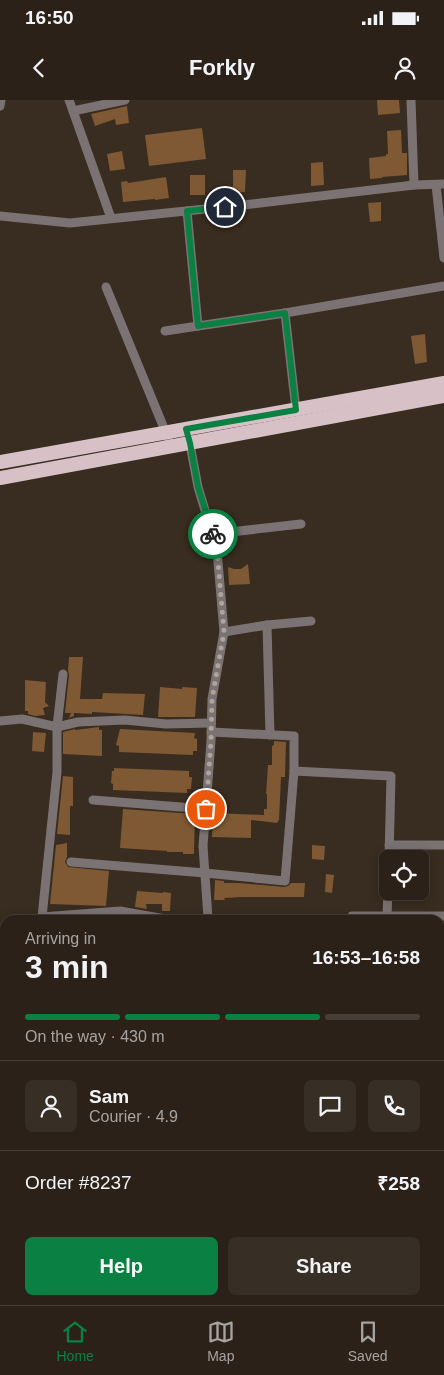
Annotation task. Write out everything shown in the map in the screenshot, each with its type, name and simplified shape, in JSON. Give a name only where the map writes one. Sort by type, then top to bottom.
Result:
[{"type":"highway","points":[[0,478],[110,458],[169,440],[296,410],[444,383]]},
{"type":"highway","points":[[188,436],[444,396]]},
{"type":"highway","points":[[0,462],[107,443],[169,440]]},
{"type":"highway","points":[[107,443],[110,458]]},
{"type":"highway","points":[[42,455],[45,470]]},
{"type":"street","points":[[0,106],[1,100]]},
{"type":"street","points":[[69,100],[112,218]]},
{"type":"street","points":[[73,111],[126,100]]},
{"type":"street","points":[[411,100],[414,185]]},
{"type":"street","points":[[0,216],[70,222],[187,211],[414,185],[440,184],[444,258]]},
{"type":"street","points":[[187,211],[198,326]]},
{"type":"street","points":[[165,331],[444,286]]},
{"type":"street","points":[[106,288],[169,440]]},
{"type":"street","points":[[285,313],[296,410]]},
{"type":"street","points":[[188,436],[198,487],[217,550],[224,632],[212,699],[203,846],[208,915]]},
{"type":"street","points":[[213,534],[301,524]]},
{"type":"street","points":[[224,632],[267,625],[311,621]]},
{"type":"street","points":[[267,625],[270,735]]},
{"type":"street","points":[[42,915],[50,824],[57,772],[57,727],[63,674]]},
{"type":"street","points":[[0,721],[22,720],[57,727],[78,722],[124,720],[294,736],[294,771],[285,881],[71,862]]},
{"type":"street","points":[[294,771],[391,776],[389,850]]},
{"type":"street","points":[[94,800],[206,809]]},
{"type":"street","points":[[389,845],[444,845]]},
{"type":"street","points":[[387,915],[388,900]]},
{"type":"street","points":[[75,915],[120,911],[143,915]]},
{"type":"building","points":[[377,100],[399,100],[400,113],[378,115]]},
{"type":"building","points":[[127,106],[129,123],[116,125],[115,119],[95,126],[91,114]]},
{"type":"building","points":[[202,128],[206,159],[149,166],[145,135]]},
{"type":"building","points":[[401,130],[402,153],[407,153],[407,175],[370,179],[369,158],[386,156],[388,154],[387,131]]},
{"type":"building","points":[[122,151],[125,169],[110,171],[107,154]]},
{"type":"building","points":[[323,162],[324,185],[311,186],[311,163]]},
{"type":"building","points":[[233,170],[246,170],[245,192],[233,192]]},
{"type":"building","points":[[190,175],[205,175],[205,195],[190,195]]},
{"type":"building","points":[[166,177],[169,198],[123,202],[121,182],[127,181],[128,183]]},
{"type":"building","points":[[381,202],[381,221],[370,222],[368,203]]},
{"type":"building","points":[[425,334],[427,362],[415,364],[411,336]]},
{"type":"building","points":[[248,564],[250,584],[229,585],[228,567],[241,569]]},
{"type":"building","points":[[69,657],[83,657],[80,699],[102,699],[103,693],[145,694],[143,715],[92,712],[92,714],[74,713],[74,716],[69,718],[71,713],[65,713]]},
{"type":"building","points":[[25,680],[46,682],[45,702],[49,706],[43,708],[45,715],[35,716],[25,711]]},
{"type":"building","points":[[160,687],[197,688],[195,717],[158,717]]},
{"type":"building","points":[[99,727],[99,730],[102,730],[102,756],[63,754],[63,732]]},
{"type":"building","points":[[120,729],[195,733],[194,738],[197,739],[197,751],[193,751],[193,755],[119,752],[119,746],[116,745]]},
{"type":"building","points":[[33,732],[46,733],[44,752],[32,751]]},
{"type":"building","points":[[274,741],[286,742],[285,777],[281,777],[279,820],[277,823],[251,820],[251,838],[212,837],[213,813],[264,815],[264,809],[267,809],[268,765],[272,765],[272,746]]},
{"type":"building","points":[[114,768],[189,771],[189,777],[192,777],[191,789],[187,789],[187,793],[113,790],[113,784],[111,783]]},
{"type":"building","points":[[63,776],[73,777],[70,835],[57,834]]},
{"type":"building","points":[[123,809],[195,814],[194,854],[120,848]]},
{"type":"building","points":[[67,843],[65,862],[68,867],[109,871],[106,906],[50,904],[56,845]]},
{"type":"building","points":[[312,845],[325,846],[324,860],[312,859]]},
{"type":"building","points":[[326,874],[334,875],[332,893],[325,892]]},
{"type":"building","points":[[215,880],[224,881],[224,883],[284,887],[291,883],[305,883],[304,897],[242,897],[214,900]]},
{"type":"building","points":[[137,891],[171,893],[170,911],[162,911],[162,904],[146,904],[147,909],[135,907]]},
{"type":"way so far","points":[[206,809],[212,699],[224,632],[217,550],[213,534]]},
{"type":"route","points":[[213,534],[198,487],[186,429],[296,410],[285,313],[198,326],[187,211],[225,207]]}]
